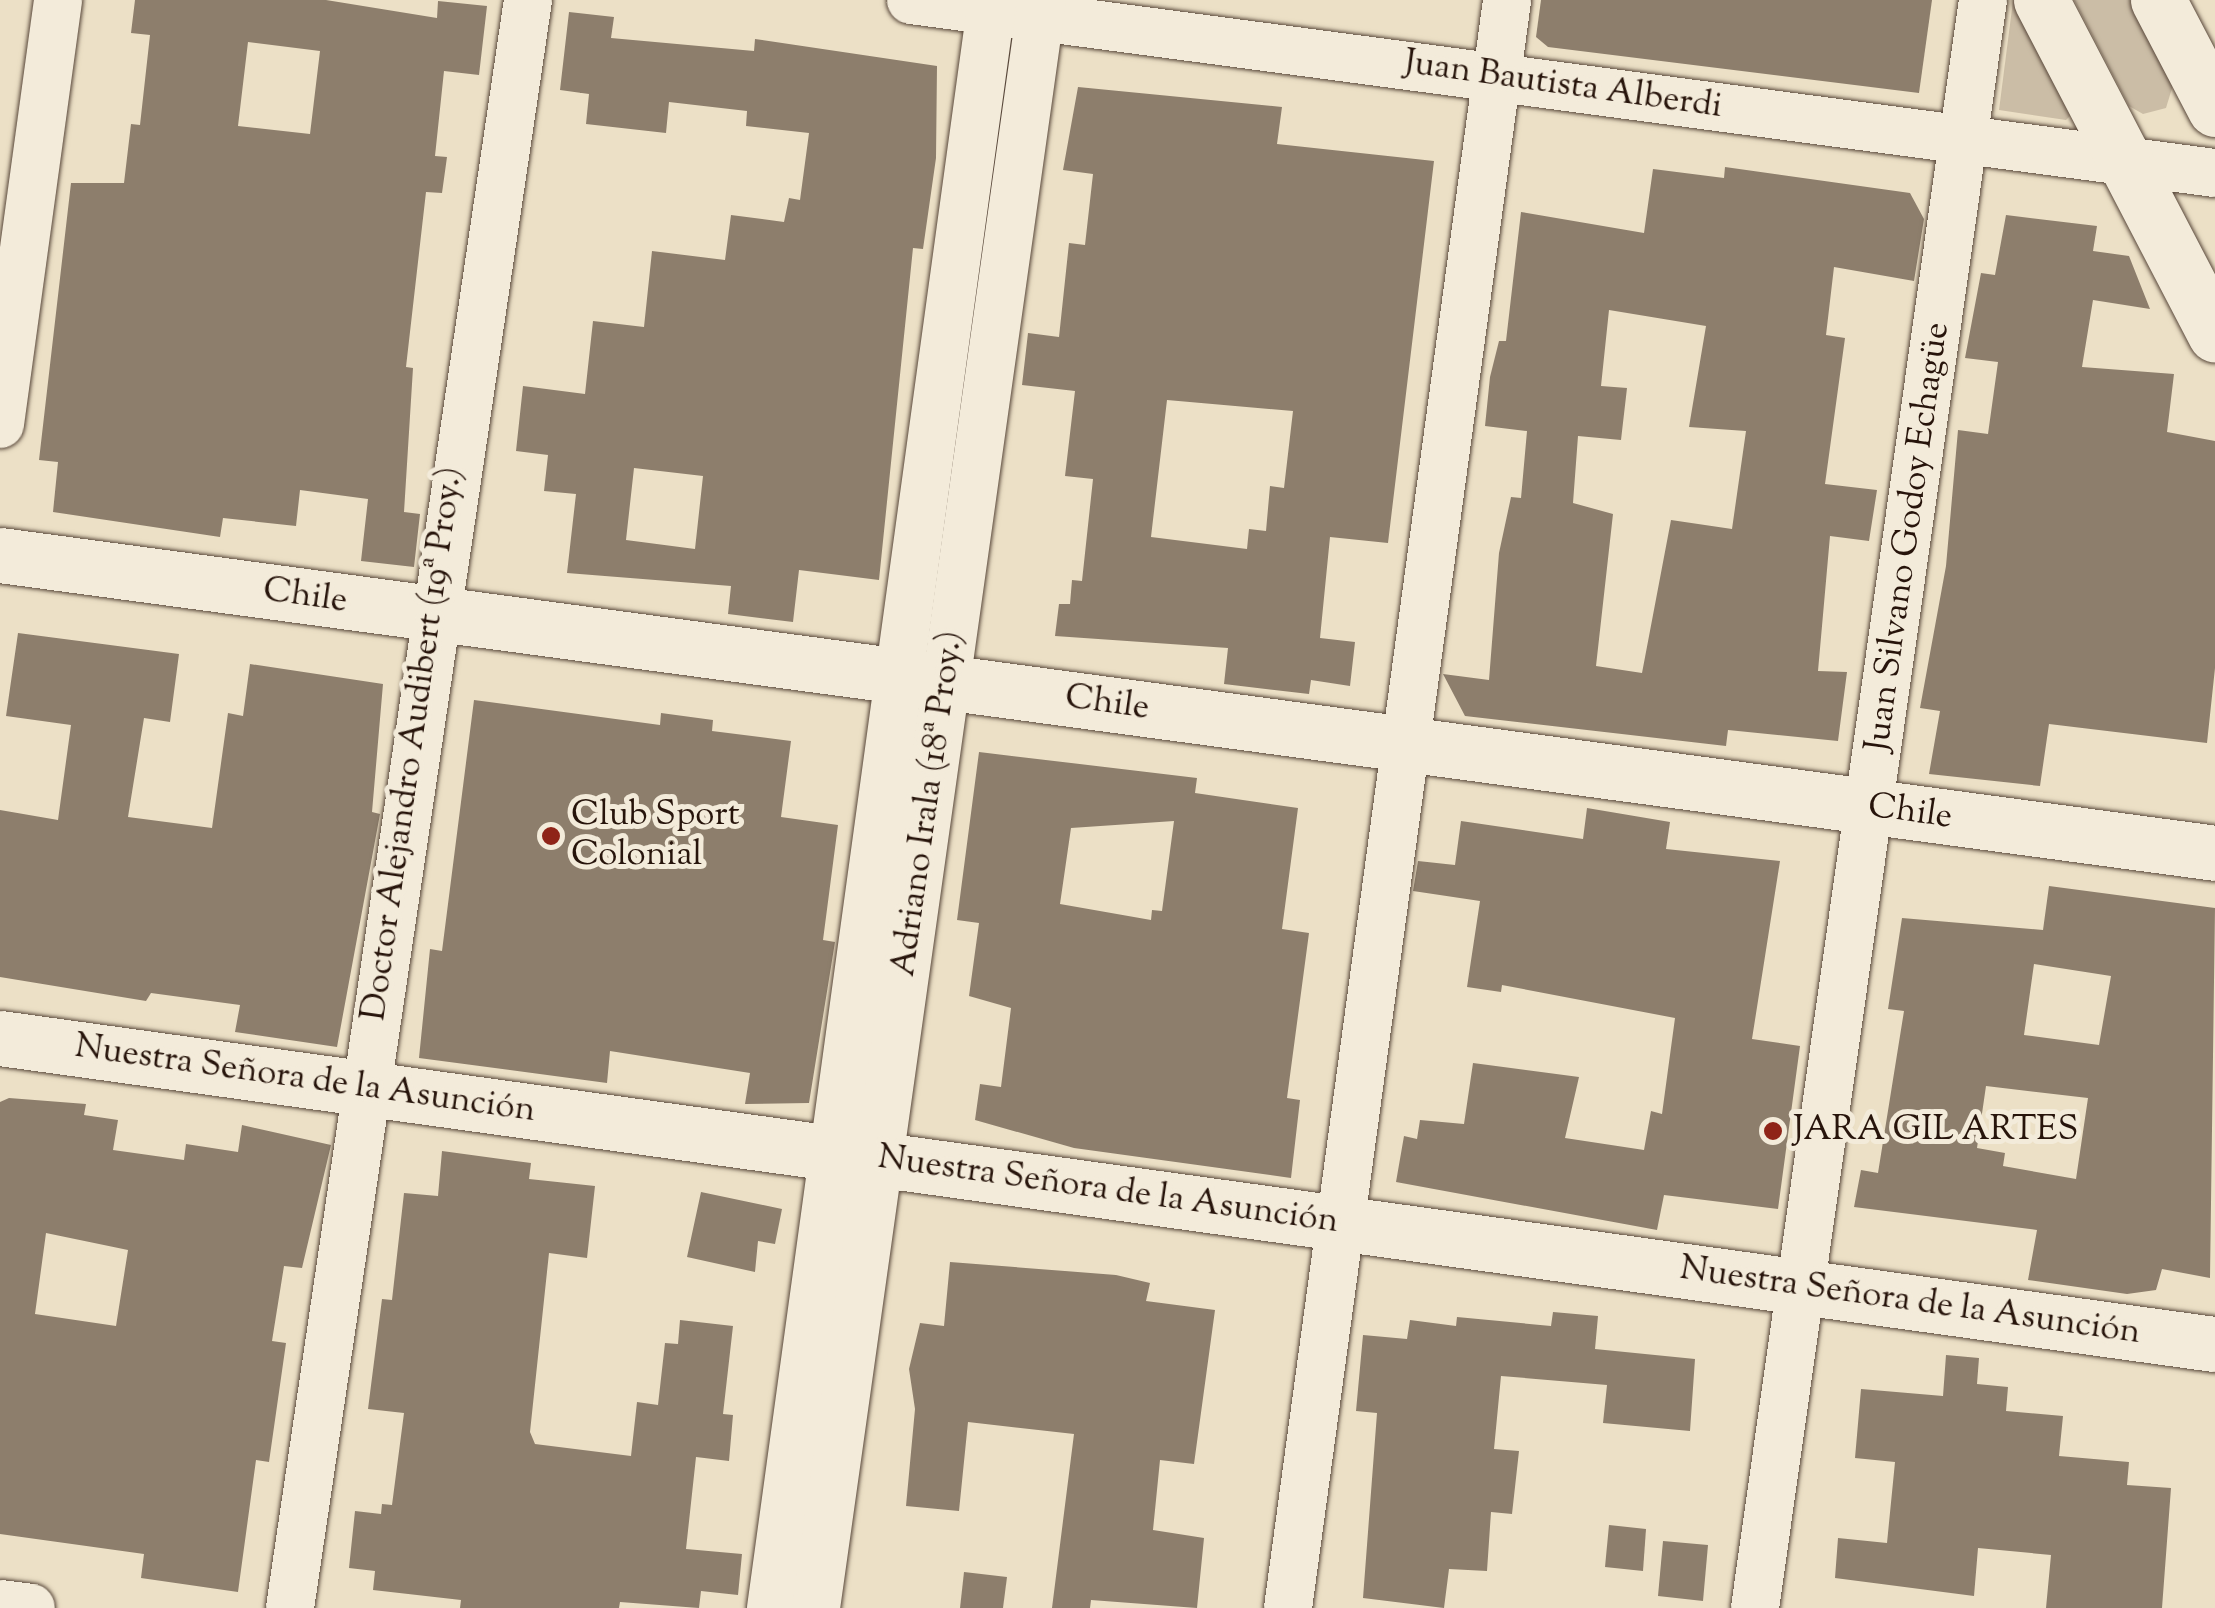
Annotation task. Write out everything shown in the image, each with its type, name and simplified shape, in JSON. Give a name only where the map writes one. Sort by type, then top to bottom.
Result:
[{"type":"street","points":[[0,424],[58,0]]},
{"type":"street","name":"Doctor Alejandro Audibert (19ª Proy.)","points":[[290,1608],[432,614],[528,0]]},
{"type":"street","name":"Juan Bautista Alberdi","points":[[910,0],[1040,8],[1496,78],[2215,172]]},
{"type":"street","points":[[1288,1608],[1506,0]]},
{"type":"street","name":"Juan Silvano Godoy Echagüe","points":[[1755,1608],[1983,0]]},
{"type":"street","points":[[2041,0],[2215,334]]},
{"type":"street","points":[[2158,0],[2215,108]]},
{"type":"street","name":"Adriano Irala (18ª Proy.)","points":[[816,1608],[856,1156],[922,680],[992,6]]},
{"type":"street","name":"Adriano Irala (18ª Proy.)","points":[[922,680],[1040,8]]},
{"type":"street","name":"Chile","points":[[0,555],[2215,854]]},
{"type":"street","name":"Nuestra Señora de la Asunción","points":[[0,1038],[2215,1344]]},
{"type":"street","name":"Adriano Irala (18ª Proy.)","points":[[770,1608],[856,1156]]},
{"type":"street","points":[[0,1604],[31,1608]]},
{"type":"shaded area","points":[[2074,0],[2130,0],[2173,85],[2166,108],[2143,114],[2129,106]]},
{"type":"shaded area","points":[[2013,1],[2071,115],[2066,120],[1999,110]]},
{"type":"building","points":[[135,0],[326,0],[437,18],[438,1],[487,6],[479,75],[444,71],[435,156],[447,157],[442,193],[426,192],[406,367],[413,368],[404,512],[420,514],[414,567],[361,561],[368,499],[300,490],[296,526],[223,518],[220,537],[53,512],[58,462],[39,460],[71,183],[124,183],[131,124],[140,125],[150,35],[131,33]],"holes":[[[248,42],[320,51],[310,134],[238,126]]]},
{"type":"building","points":[[1541,0],[1932,0],[1919,93],[1548,47],[1536,37]]},
{"type":"building","points":[[569,12],[614,17],[611,38],[754,51],[755,39],[937,66],[936,158],[923,249],[913,248],[879,580],[799,570],[793,622],[728,614],[731,586],[567,573],[576,494],[544,491],[548,455],[516,451],[523,386],[585,394],[593,321],[644,327],[652,251],[725,260],[731,215],[784,222],[789,198],[800,200],[809,133],[746,126],[747,111],[669,102],[666,133],[586,124],[589,94],[560,90]],"holes":[[[634,468],[703,476],[695,549],[626,540]]]},
{"type":"building","points":[[1078,87],[1282,107],[1277,144],[1434,161],[1388,543],[1330,537],[1320,638],[1355,642],[1350,686],[1311,680],[1309,694],[1224,684],[1228,648],[1055,636],[1059,604],[1070,604],[1072,580],[1082,581],[1093,479],[1065,476],[1075,391],[1022,385],[1028,333],[1059,337],[1069,243],[1085,245],[1093,174],[1063,170]],"holes":[[[1167,400],[1293,411],[1284,488],[1270,486],[1266,531],[1249,529],[1247,549],[1151,537]]]},
{"type":"building","points":[[1725,167],[1910,193],[1924,219],[1914,281],[1834,267],[1826,335],[1845,338],[1825,484],[1877,490],[1869,541],[1830,536],[1818,671],[1847,672],[1838,741],[1728,730],[1726,746],[1465,716],[1443,674],[1489,680],[1499,553],[1511,497],[1521,498],[1527,431],[1485,426],[1490,377],[1499,341],[1506,341],[1521,212],[1644,233],[1653,169],[1724,178]],"holes":[[[1609,310],[1706,326],[1689,427],[1746,431],[1732,529],[1671,520],[1642,673],[1596,666],[1613,514],[1573,503],[1578,436],[1621,440],[1627,388],[1601,386]]]},
{"type":"building","points":[[2006,215],[2097,226],[2093,251],[2129,256],[2150,309],[2093,300],[2082,367],[2174,374],[2167,432],[2215,441],[2215,668],[2207,743],[2049,724],[2040,786],[1929,774],[1940,711],[1920,708],[1946,566],[1958,430],[1988,434],[1998,362],[1965,358],[1981,273],[1995,275]]},
{"type":"building","points":[[18,633],[179,654],[170,722],[144,718],[128,817],[212,828],[228,713],[243,716],[250,664],[383,684],[372,812],[380,814],[337,1047],[235,1032],[240,1005],[151,993],[146,1001],[0,977],[0,810],[58,820],[71,725],[6,716]]},
{"type":"building","points":[[474,700],[660,725],[661,713],[713,720],[712,731],[791,741],[781,817],[838,825],[823,940],[835,942],[809,1103],[745,1104],[750,1073],[610,1051],[607,1083],[419,1058],[430,949],[442,951]]},
{"type":"building","points":[[979,752],[1197,778],[1195,793],[1298,808],[1282,929],[1309,933],[1287,1098],[1300,1100],[1291,1178],[1074,1148],[975,1120],[980,1084],[1001,1087],[1011,1008],[969,996],[979,923],[957,920]],"holes":[[[1174,821],[1162,911],[1152,910],[1151,920],[1060,904],[1071,828]]]},
{"type":"building","points":[[1587,808],[1670,822],[1666,849],[1780,861],[1752,1039],[1800,1046],[1778,1209],[1664,1195],[1657,1230],[1396,1182],[1404,1136],[1417,1139],[1420,1120],[1464,1124],[1473,1063],[1579,1077],[1565,1138],[1644,1150],[1651,1111],[1662,1114],[1675,1018],[1502,985],[1501,992],[1467,987],[1480,901],[1413,891],[1418,861],[1455,865],[1461,821],[1583,839]]},
{"type":"building","points":[[2049,886],[2215,908],[2210,1278],[2162,1269],[2156,1290],[2127,1294],[2028,1280],[2037,1230],[1854,1207],[1861,1170],[1878,1173],[1904,1011],[1888,1009],[1902,918],[2043,930]],"holes":[[[2034,964],[2111,976],[2099,1045],[2024,1035]],[[1986,1086],[2088,1098],[2076,1179],[2003,1166],[2005,1153],[1977,1148]]]},
{"type":"building","points":[[9,1098],[86,1104],[84,1115],[118,1120],[113,1150],[184,1160],[186,1144],[238,1152],[242,1125],[331,1145],[302,1268],[284,1266],[272,1341],[286,1343],[269,1462],[256,1460],[238,1592],[141,1578],[144,1554],[0,1534],[0,1102]],"holes":[[[46,1233],[128,1250],[116,1326],[35,1314]]]},
{"type":"building","points":[[442,1151],[531,1163],[529,1179],[595,1186],[587,1258],[549,1253],[530,1432],[535,1444],[631,1456],[637,1402],[658,1405],[665,1343],[678,1344],[680,1320],[733,1326],[723,1414],[733,1415],[729,1461],[696,1457],[686,1549],[742,1554],[738,1595],[701,1591],[699,1608],[620,1602],[619,1608],[460,1608],[461,1600],[373,1590],[375,1571],[349,1568],[355,1511],[381,1514],[382,1504],[392,1505],[404,1413],[368,1409],[382,1299],[392,1300],[404,1193],[438,1196]]},
{"type":"building","points":[[701,1192],[782,1209],[775,1244],[758,1241],[755,1272],[687,1257]]},
{"type":"building","points":[[950,1262],[1116,1275],[1150,1283],[1146,1301],[1215,1310],[1194,1464],[1160,1460],[1153,1530],[1204,1538],[1197,1608],[1091,1600],[1090,1608],[1052,1608],[1074,1434],[968,1422],[959,1511],[906,1506],[915,1409],[909,1369],[920,1323],[944,1326]]},
{"type":"building","points":[[1553,1312],[1598,1316],[1595,1349],[1695,1359],[1690,1431],[1603,1423],[1607,1385],[1501,1376],[1494,1449],[1519,1451],[1512,1514],[1491,1512],[1487,1571],[1449,1569],[1444,1608],[1363,1598],[1377,1413],[1356,1411],[1363,1335],[1407,1339],[1410,1320],[1456,1326],[1457,1317],[1551,1326]]},
{"type":"building","points":[[1946,1355],[1979,1358],[1977,1384],[2008,1387],[2006,1411],[2063,1416],[2059,1456],[2129,1462],[2127,1485],[2171,1488],[2162,1608],[2046,1608],[2051,1555],[1978,1548],[1974,1596],[1835,1578],[1838,1538],[1887,1543],[1895,1462],[1855,1458],[1861,1389],[1943,1396]]},
{"type":"building","points":[[1609,1525],[1646,1529],[1643,1571],[1605,1567]]},
{"type":"building","points":[[1663,1541],[1708,1545],[1703,1601],[1658,1596]]},
{"type":"building","points":[[964,1572],[1007,1577],[1003,1608],[960,1608]]},
{"type":"place","name":"Club Sport Colonial","points":[[551,836]]},
{"type":"place","name":"JARA GIL ARTES","points":[[1773,1131]]}]
